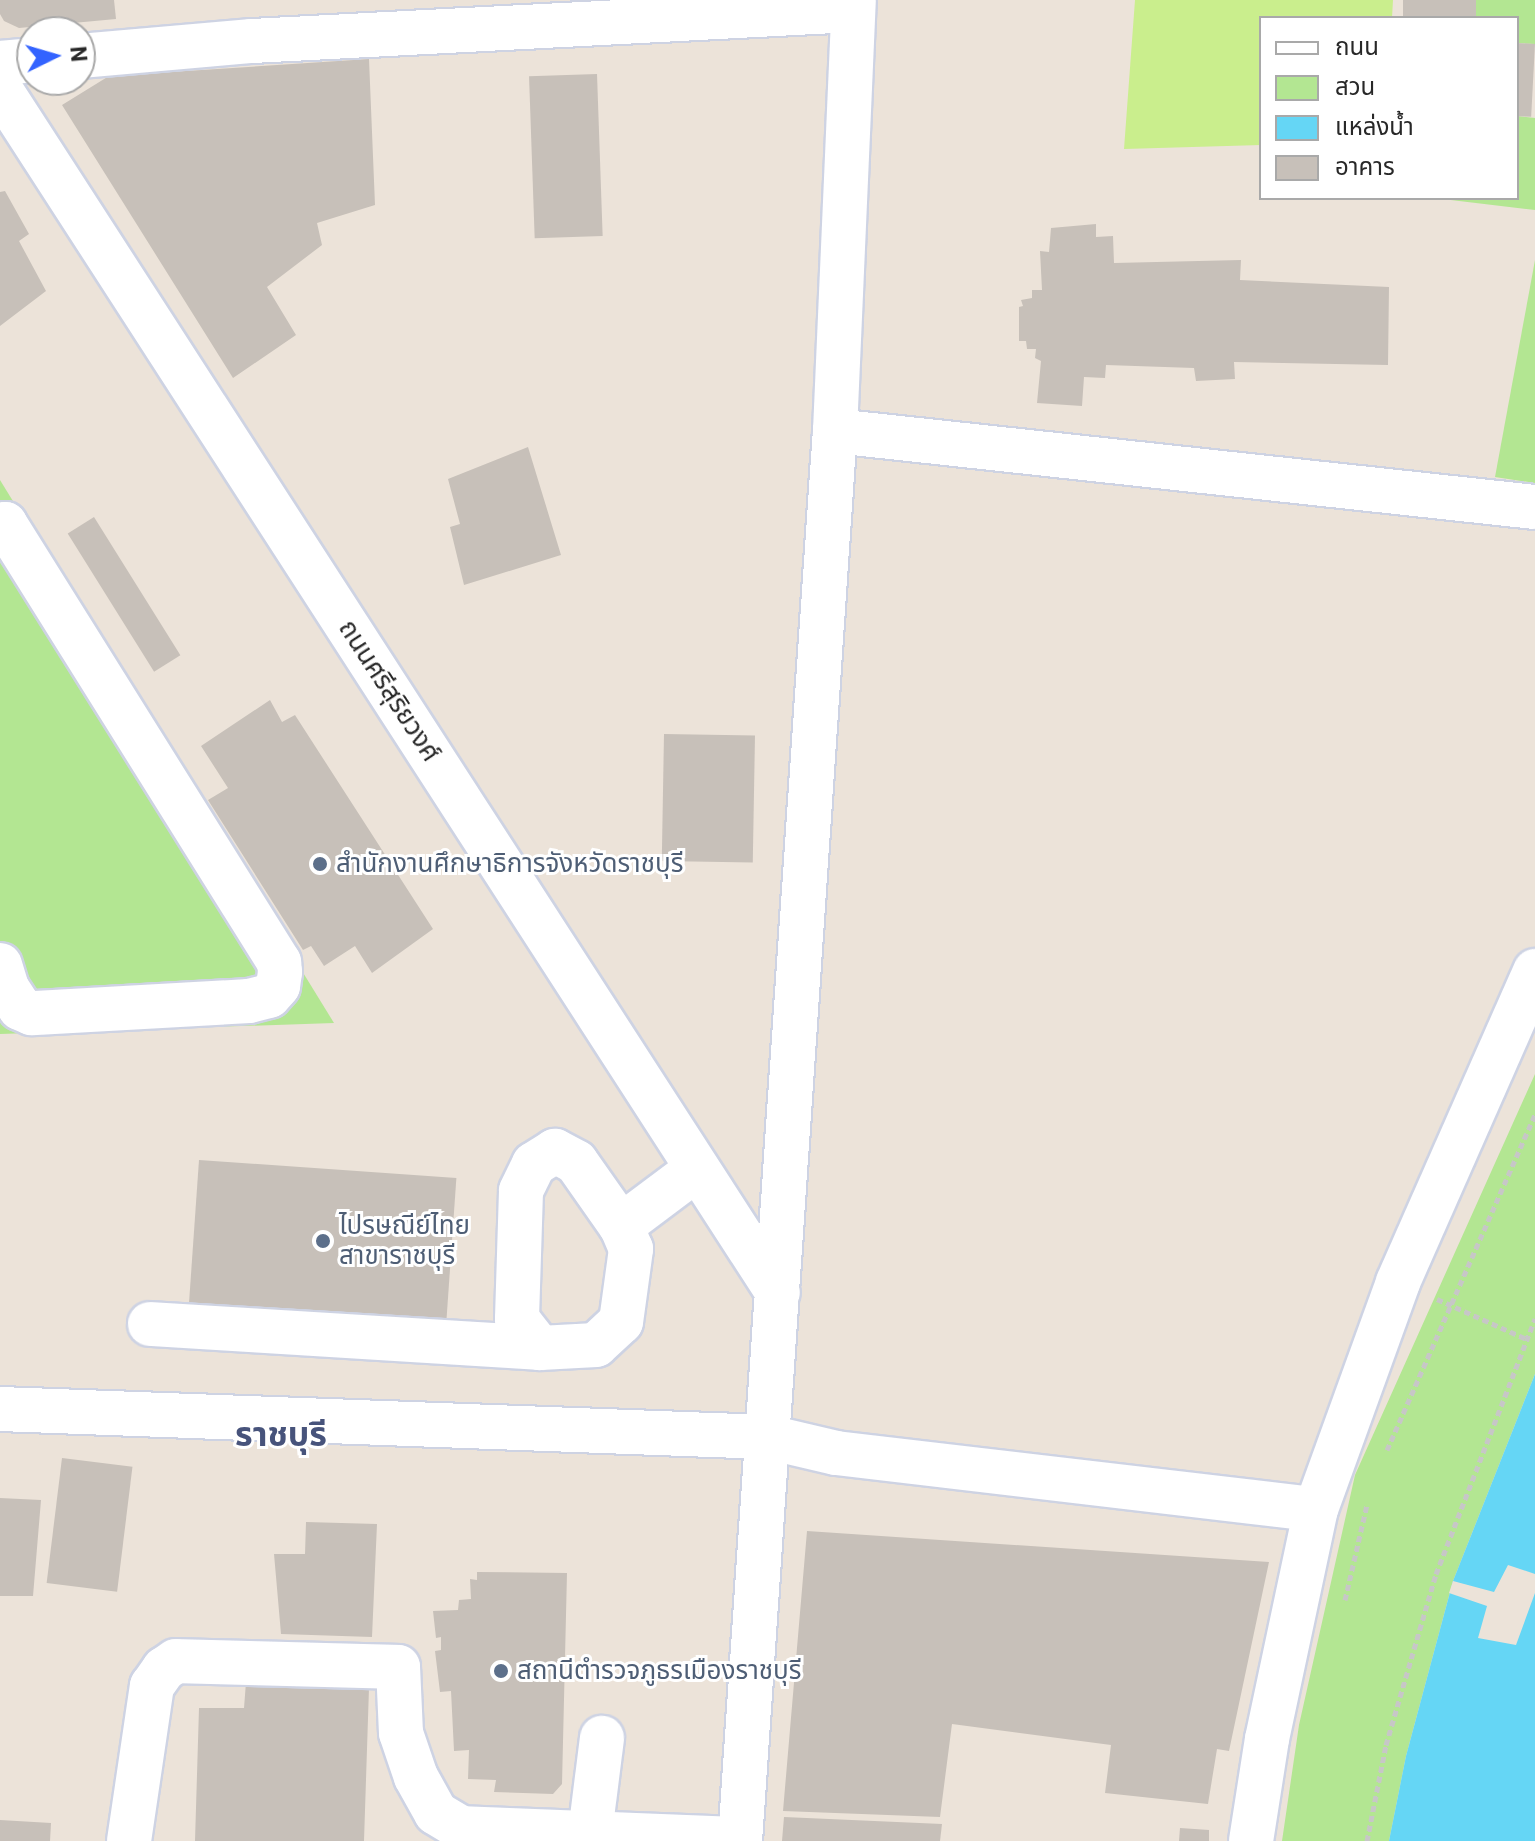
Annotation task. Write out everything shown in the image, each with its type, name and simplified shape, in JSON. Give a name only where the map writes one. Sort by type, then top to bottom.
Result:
[{"type":"street","points":[[96,55],[268,40],[854,5],[835,431],[740,1840],[461,1828],[436,1813],[416,1777],[401,1733],[398,1667],[176,1661],[164,1669],[152,1686],[129,1841]]},
{"type":"street","name":"ถนนศรีสุริยวงศ์","points":[[0,89],[778,1293]]},
{"type":"street","points":[[835,431],[1535,507]]},
{"type":"street","points":[[0,527],[5,524],[279,962],[280,972],[278,986],[269,996],[249,1001],[31,1013],[20,1008],[7,988],[0,965]]},
{"type":"street","points":[[1251,1841],[1267,1739],[1316,1509],[1398,1282],[1535,971]]},
{"type":"street","points":[[150,1324],[540,1348],[596,1345],[621,1322],[631,1249],[621,1226],[576,1162],[555,1151],[534,1164],[521,1191],[517,1319],[540,1348]]},
{"type":"street","points":[[621,1226],[697,1169]]},
{"type":"street","points":[[0,1409],[768,1437],[836,1453],[1316,1509]]},
{"type":"street","points":[[590,1833],[602,1738]]},
{"type":"path","points":[[1382,1461],[1535,1114]]},
{"type":"path","points":[[1449,1304],[1527,1339]]},
{"type":"path","points":[[1367,1841],[1386,1745],[1436,1574],[1535,1319]]},
{"type":"path","points":[[1342,1611],[1370,1490]]},
{"type":"green space","points":[[1135,0],[1393,0],[1392,16],[1259,16],[1259,145],[1124,149]]},
{"type":"green space","points":[[1476,0],[1535,0],[1535,44],[1519,43],[1519,16],[1474,16]]},
{"type":"green space","points":[[1519,116],[1535,118],[1535,210],[1451,200],[1519,200]]},
{"type":"green space","points":[[1535,260],[1535,483],[1495,477]]},
{"type":"green space","points":[[0,480],[334,1023],[0,1034]]},
{"type":"green space","points":[[1535,1074],[1535,1374],[1453,1581],[1406,1756],[1389,1841],[1282,1841],[1299,1725],[1355,1475]]},
{"type":"water","points":[[1535,1374],[1535,1841],[1389,1841],[1406,1756],[1453,1581]]},
{"type":"pier","points":[[1508,1565],[1535,1574],[1535,1593],[1516,1645],[1478,1638],[1487,1606],[1449,1593],[1453,1581],[1494,1592]]},
{"type":"building","points":[[0,0],[114,0],[116,19],[96,21],[96,16],[16,16],[16,27],[4,21],[0,14]]},
{"type":"building","points":[[1403,0],[1476,0],[1476,16],[1403,16]]},
{"type":"building","points":[[1519,43],[1535,44],[1531,117],[1519,116]]},
{"type":"building","points":[[369,59],[375,205],[317,223],[322,245],[267,287],[296,335],[233,378],[62,105],[77,96],[96,96],[96,84],[109,76]]},
{"type":"building","points":[[597,74],[603,236],[535,238],[529,76]]},
{"type":"building","points":[[5,191],[29,234],[19,241],[46,291],[0,326],[0,192]]},
{"type":"building","points":[[1096,224],[1096,237],[1113,236],[1114,263],[1241,260],[1240,280],[1389,287],[1388,365],[1234,362],[1235,379],[1196,381],[1194,368],[1106,365],[1105,378],[1084,377],[1082,406],[1037,403],[1041,361],[1035,358],[1036,349],[1027,349],[1026,341],[1019,341],[1021,300],[1032,298],[1032,290],[1042,290],[1040,251],[1049,252],[1051,228]]},
{"type":"building","points":[[528,447],[561,555],[464,585],[450,527],[460,524],[448,479]]},
{"type":"building","points":[[94,517],[180,655],[154,672],[68,533]]},
{"type":"building","name":"สำนักงานศึกษาธิการจังหวัดราชบุรี","points":[[270,700],[282,722],[295,715],[433,929],[372,973],[355,946],[324,966],[311,946],[303,950],[208,800],[228,788],[201,746]]},
{"type":"building","points":[[664,734],[755,736],[753,863],[662,861]]},
{"type":"building","name":"ไปรษณีย์ไทย สาขาราชบุรี","points":[[199,1160],[456,1178],[446,1321],[189,1303]]},
{"type":"building","points":[[62,1458],[132,1467],[117,1592],[47,1583]]},
{"type":"building","points":[[0,1498],[41,1500],[33,1596],[0,1596]]},
{"type":"building","points":[[306,1522],[377,1524],[372,1637],[281,1634],[274,1554],[305,1554]]},
{"type":"building","points":[[807,1531],[1269,1562],[1229,1751],[1217,1749],[1208,1804],[1105,1793],[1111,1745],[952,1724],[940,1817],[783,1811]]},
{"type":"building","name":"สถานีตำรวจภูธรเมืองราชบุรี","points":[[477,1572],[567,1573],[562,1784],[553,1794],[494,1792],[496,1780],[468,1779],[469,1750],[454,1751],[451,1691],[440,1692],[435,1651],[441,1650],[441,1637],[436,1638],[433,1611],[458,1610],[459,1600],[471,1599],[470,1579],[477,1580]]},
{"type":"building","points":[[246,1682],[369,1688],[364,1841],[195,1841],[199,1708],[244,1708]]},
{"type":"building","points":[[784,1817],[942,1824],[940,1841],[782,1841]]},
{"type":"building","points":[[0,1820],[51,1823],[50,1841],[0,1841]]},
{"type":"building","points":[[1180,1828],[1209,1830],[1209,1841],[1179,1841]]},
{"type":"place","name":"สำนักงานศึกษาธิการจังหวัดราชบุรี","points":[[320,864]]},
{"type":"place","name":"ไปรษณีย์ไทย สาขาราชบุรี","points":[[323,1241]]},
{"type":"place","name":"สถานีตำรวจภูธรเมืองราชบุรี","points":[[501,1671]]},
{"type":"district","name":"ราชบุรี","points":[[281,1435]]}]
